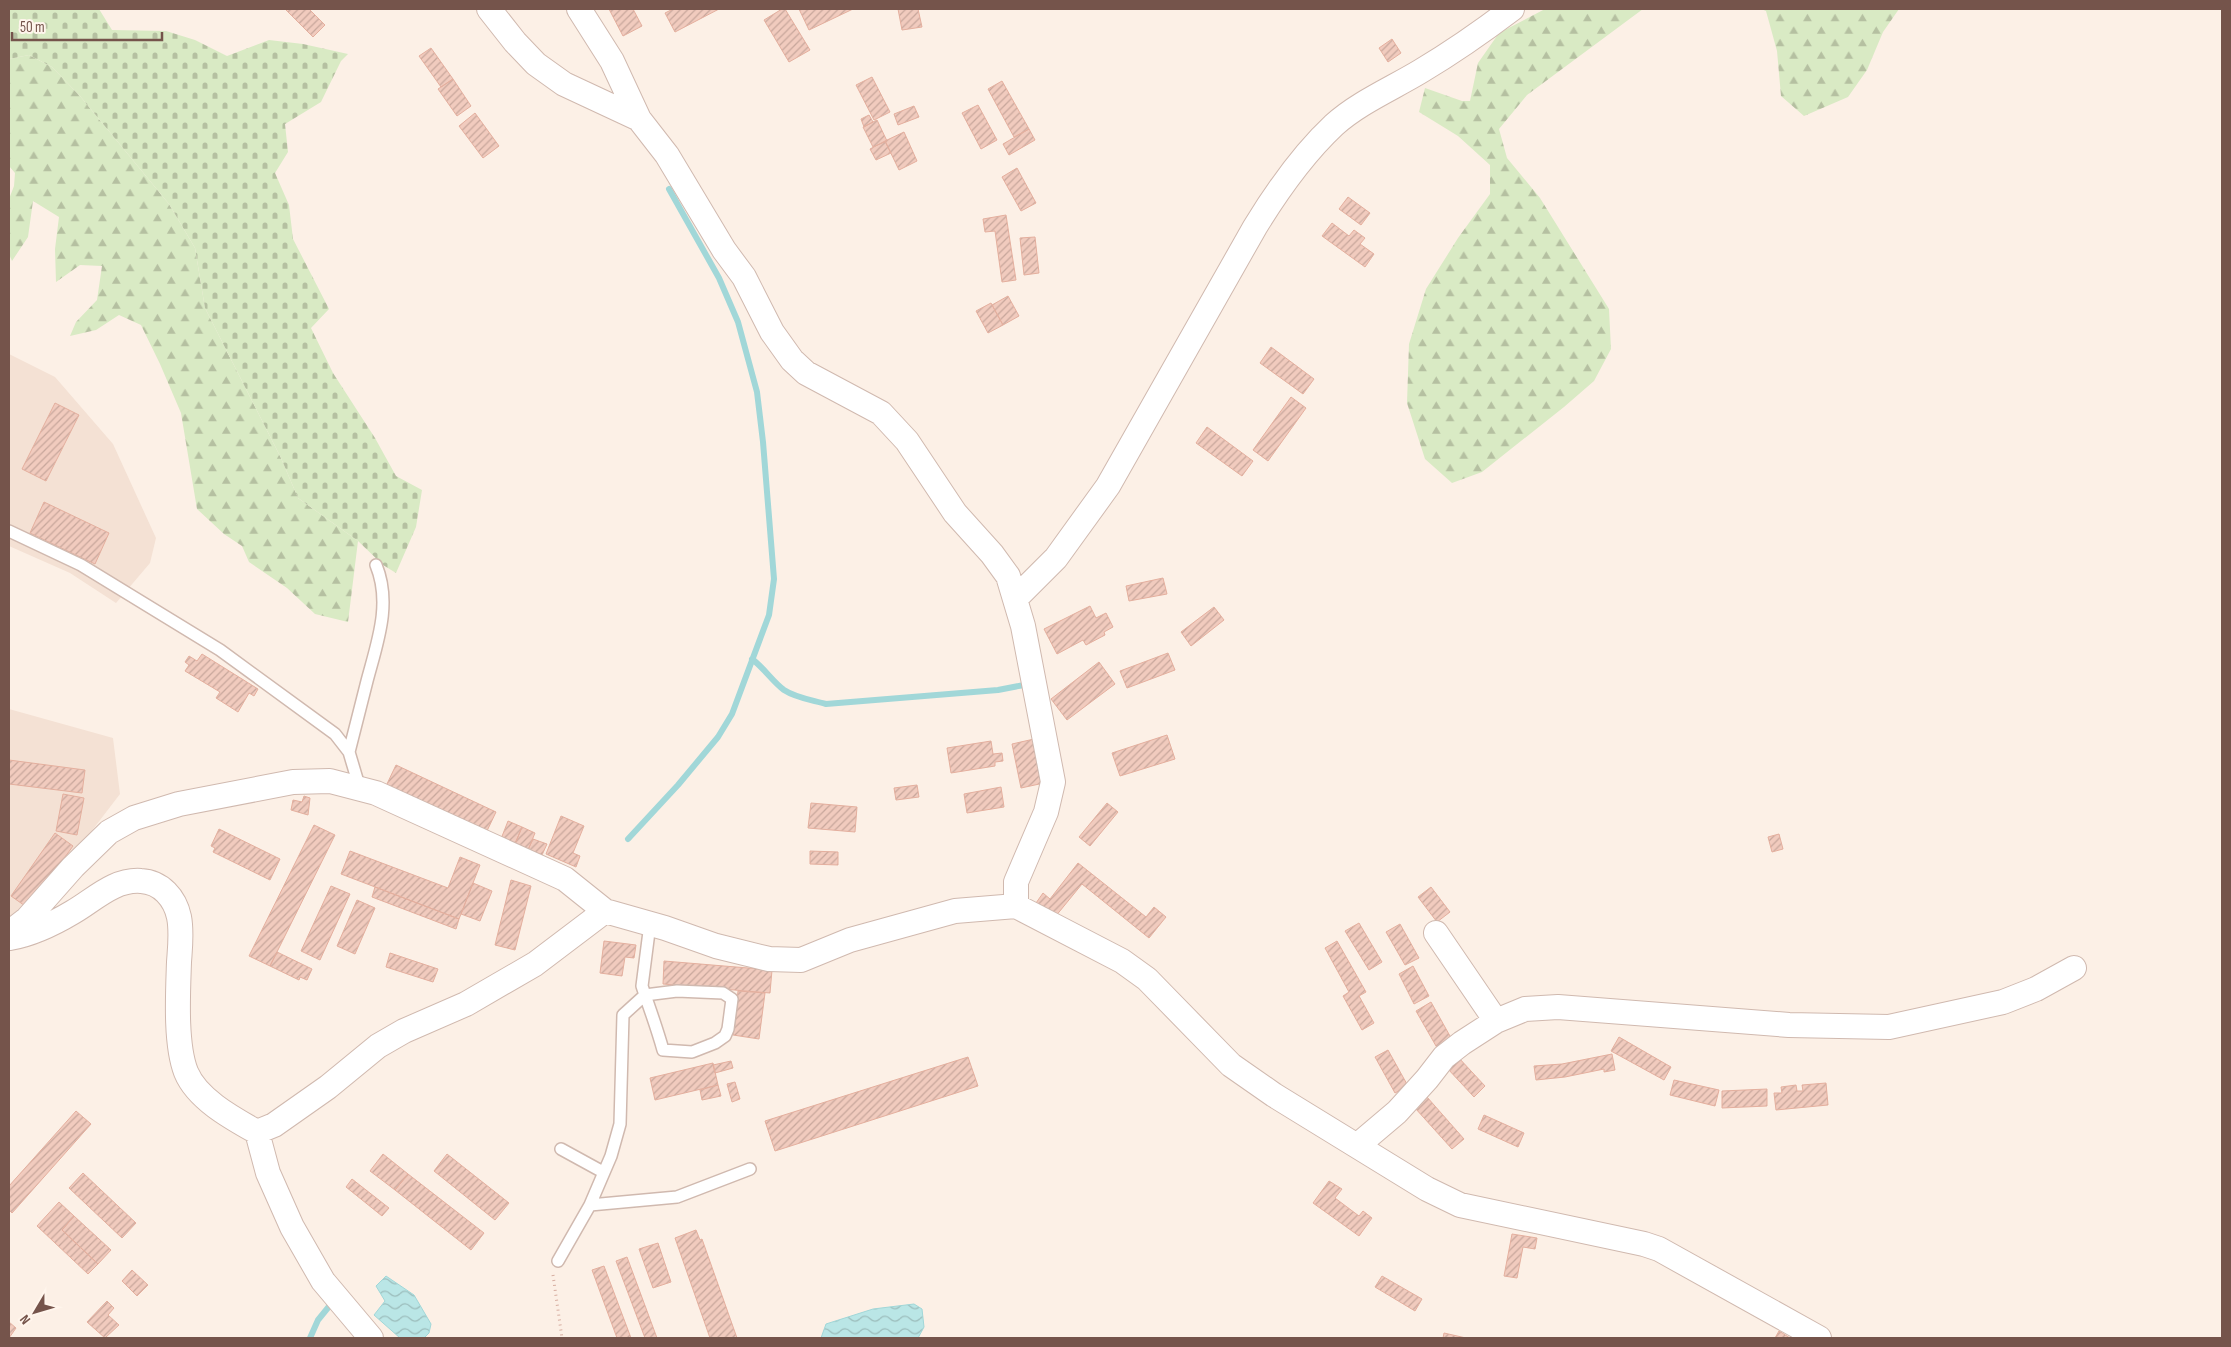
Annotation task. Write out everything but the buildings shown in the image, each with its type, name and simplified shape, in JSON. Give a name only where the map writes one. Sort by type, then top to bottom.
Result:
[{"type":"street","points":[[489,9],[515,42],[536,64],[564,84],[639,119]]},
{"type":"street","points":[[579,9],[612,61],[639,119],[672,163],[724,250],[744,277],[772,332],[792,360],[806,373],[881,413],[907,441],[955,513],[992,554],[1008,576],[1016,598],[1025,635],[1053,782],[1046,812],[1016,882],[1016,906]]},
{"type":"street","points":[[1016,598],[1056,558],[1108,486],[1255,227],[1280,187],[1299,164],[1335,124],[1372,99],[1474,38],[1512,9]]},
{"type":"street","points":[[9,933],[27,919],[109,832],[134,818],[179,804],[293,782],[330,781],[376,793],[565,878],[605,911],[716,946],[769,959],[800,960],[850,940],[955,911],[1016,906],[1122,961],[1147,979],[1230,1065],[1274,1095],[1460,1206],[1644,1244],[1659,1249],[1819,1338]]},
{"type":"street","points":[[9,938],[26,936],[44,928],[119,884],[141,881],[156,886],[169,894],[179,916],[178,986],[180,1047],[186,1072],[204,1098],[232,1118],[257,1132],[268,1173],[292,1227],[323,1281],[371,1338]]},
{"type":"street","points":[[257,1132],[274,1125],[320,1092],[378,1046],[404,1031],[466,1004],[535,964],[605,911]]},
{"type":"street","points":[[1436,933],[1496,1020]]},
{"type":"street","points":[[1358,1145],[1397,1112],[1444,1057],[1496,1020],[1525,1010],[1558,1007],[1789,1025],[1889,1027],[2003,1002],[2036,989],[2074,968]]},
{"type":"lane","points":[[9,531],[81,565],[220,650],[334,734],[349,752],[360,789]]},
{"type":"lane","points":[[349,752],[381,629],[384,600],[376,565]]},
{"type":"lane","points":[[558,1261],[590,1205],[603,1172],[612,1156],[620,1124],[623,1015],[645,996],[678,991],[723,993],[732,999],[728,1029],[725,1036],[715,1043],[692,1052],[663,1050],[645,996],[642,986],[650,924]]},
{"type":"lane","points":[[561,1149],[603,1172]]},
{"type":"lane","points":[[590,1205],[677,1197],[750,1169]]},
{"type":"path","points":[[558,1261],[554,1268],[553,1276],[562,1338]]},
{"type":"shaded area","points":[[9,354],[55,377],[113,444],[156,538],[150,563],[116,603],[70,573],[9,546]]},
{"type":"shaded area","points":[[9,709],[113,738],[120,794],[34,906],[9,927]]},
{"type":"green space","points":[[9,9],[99,9],[112,30],[166,31],[195,40],[227,56],[269,40],[303,44],[348,54],[341,61],[321,102],[285,124],[288,152],[275,173],[289,205],[293,239],[329,309],[311,328],[333,373],[375,438],[396,476],[422,490],[416,527],[396,573],[383,565],[358,541],[298,498],[281,458],[205,308],[195,248],[169,204],[80,96],[52,67],[29,55],[9,59]]},
{"type":"green space","points":[[1545,9],[1643,9],[1527,95],[1499,129],[1507,158],[1540,198],[1609,309],[1611,349],[1594,381],[1564,407],[1482,472],[1452,483],[1425,459],[1407,403],[1409,344],[1426,289],[1458,238],[1490,194],[1490,165],[1458,136],[1419,112],[1425,88],[1462,101],[1470,101],[1478,63],[1499,33]]},
{"type":"green space","points":[[1761,9],[1899,9],[1883,32],[1867,70],[1848,97],[1804,116],[1781,96],[1777,51],[1766,11]]},
{"type":"green space","points":[[29,55],[52,67],[80,96],[169,204],[195,248],[205,308],[281,458],[298,498],[358,541],[348,622],[315,614],[287,588],[249,562],[242,546],[224,534],[197,509],[181,413],[141,325],[119,315],[96,330],[70,336],[76,322],[97,300],[102,266],[80,265],[56,282],[55,249],[59,217],[33,201],[28,237],[12,261],[9,254],[9,199],[14,186],[15,173],[9,166],[9,59]]},
{"type":"water","points":[[386,1276],[414,1295],[431,1324],[429,1333],[424,1338],[400,1338],[374,1315],[385,1301],[376,1286]]},
{"type":"water","points":[[914,1304],[922,1309],[924,1327],[918,1338],[821,1338],[826,1324],[873,1309]]},
{"type":"waterway","points":[[628,839],[678,785],[718,737],[732,714],[769,615],[774,579],[757,392],[738,322],[719,278],[669,189]]},
{"type":"waterway","points":[[752,659],[784,690],[799,697],[826,704],[998,690],[1024,685]]},
{"type":"waterway","points":[[310,1338],[318,1320],[331,1304]]}]
